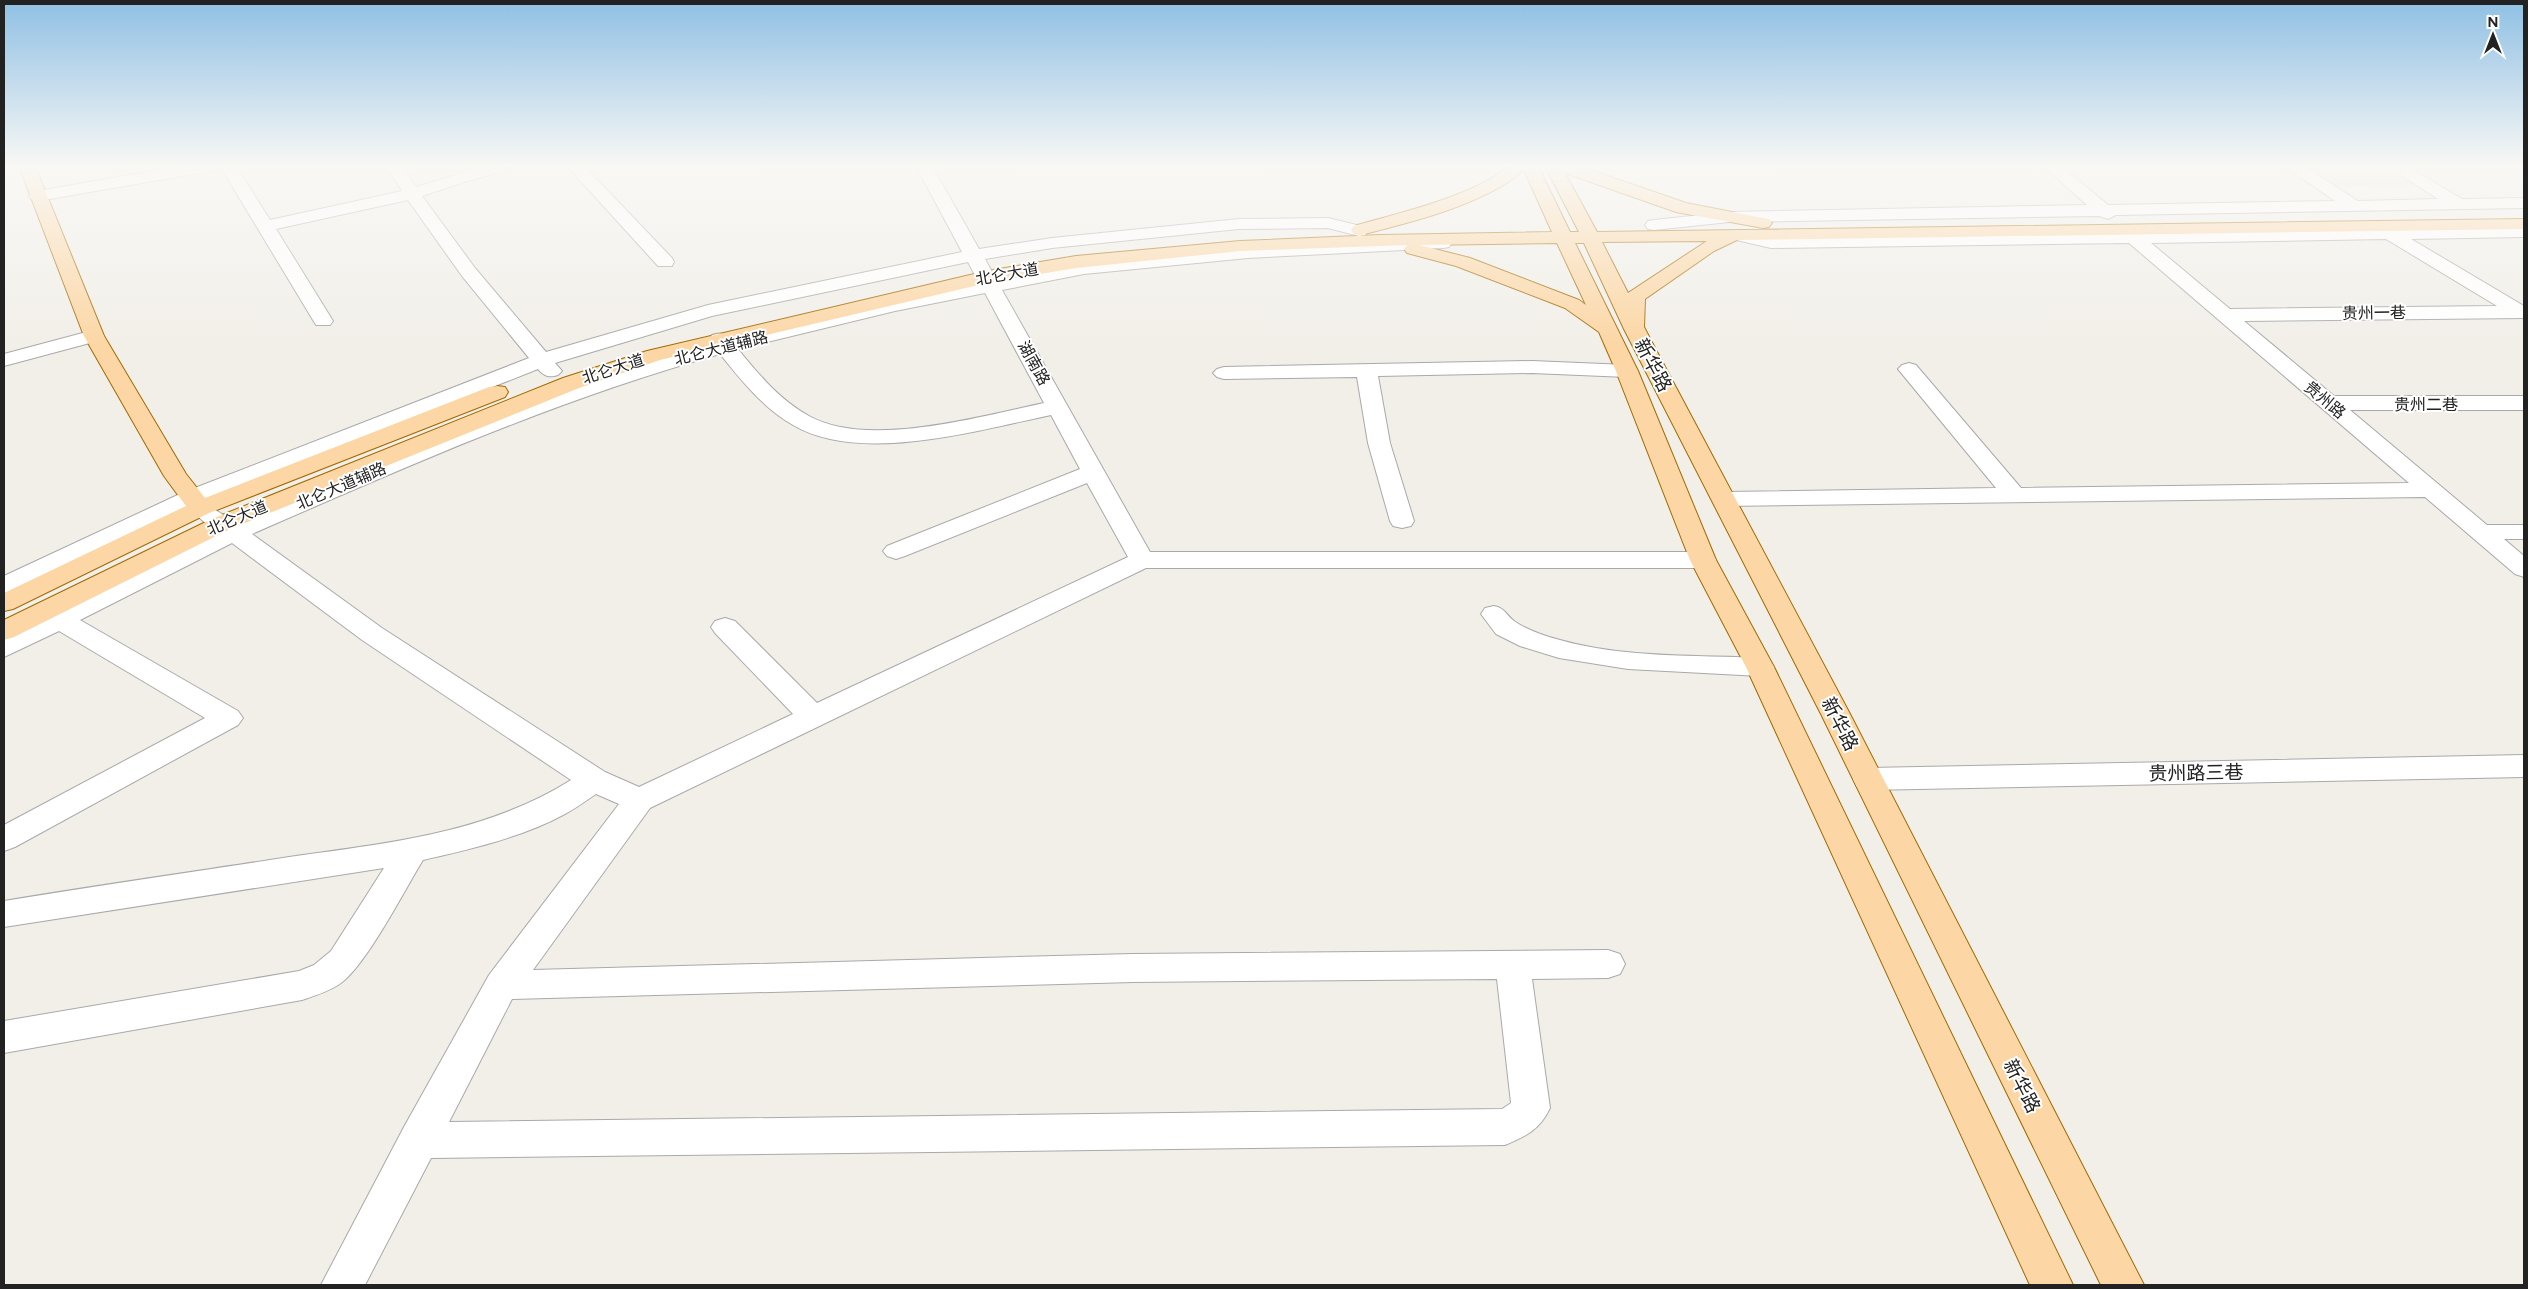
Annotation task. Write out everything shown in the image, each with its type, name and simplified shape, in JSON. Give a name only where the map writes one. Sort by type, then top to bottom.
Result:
[{"type":"main road","points":[[50,226],[94,336],[176,476],[211,516]]},
{"type":"main road","points":[[1359,231],[1375,226]]},
{"type":"main road","name":"新华路","points":[[1570,226],[1621,329],[1725,499],[2122,1285]]},
{"type":"main road","name":"新华路","points":[[1572,226],[1574,232]]},
{"type":"main road","name":"北仑大道","points":[[983,270],[1220,248],[1380,240],[1490,239],[1641,226]]},
{"type":"main road","name":"北仑大道","points":[[1359,231],[1574,232],[1738,236],[2050,226]]},
{"type":"main road","name":"北仑大道","points":[[2214,226],[2385,230],[2474,226]]},
{"type":"main road","points":[[1380,240],[1463,262],[1564,300],[1621,329],[1635,298],[1708,247],[1738,236]]},
{"type":"main road","name":"新华路","points":[[1621,329],[1627,371],[1703,560],[1760,667],[2052,1285]]},
{"type":"main road","name":"北仑大道","points":[[4,603],[211,516]]},
{"type":"main road","name":"北仑大道","points":[[4,631],[51,615],[211,516]]},
{"type":"street","points":[[266,226],[323,321]]},
{"type":"street","points":[[436,226],[504,317],[547,365]]},
{"type":"street","points":[[631,226],[665,262]]},
{"type":"street","name":"湖南路","points":[[958,226],[1142,560]]},
{"type":"street","name":"北仑大道辅路","points":[[4,586],[211,516],[384,468],[587,388],[722,342],[983,270],[1052,244],[1219,226]]},
{"type":"street","name":"北仑大道辅路","points":[[1340,226],[1359,231]]},
{"type":"street","name":"贵州路","points":[[2120,226],[2524,569]]},
{"type":"street","points":[[2385,230],[2524,232]]},
{"type":"street","points":[[2385,230],[2523,313]]},
{"type":"street","name":"北仑大道辅路","points":[[211,516],[547,365],[708,311],[983,270],[1103,266],[1248,252],[1403,246],[1490,239]]},
{"type":"street","name":"贵州一巷","points":[[2223,315],[2523,313]]},
{"type":"street","points":[[4,360],[94,336]]},
{"type":"street","points":[[722,342],[738,364],[789,413],[805,423],[825,431],[883,438],[1058,407]]},
{"type":"street","points":[[1224,372],[1532,366],[1627,371]]},
{"type":"street","points":[[1909,369],[2013,494]]},
{"type":"street","points":[[1366,370],[1379,443],[1402,522]]},
{"type":"street","name":"贵州二巷","points":[[2328,403],[2524,403]]},
{"type":"street","points":[[896,551],[1094,472]]},
{"type":"street","points":[[1725,499],[2432,490]]},
{"type":"street","points":[[211,516],[372,634],[594,780],[640,800]]},
{"type":"street","points":[[2480,532],[2524,532]]},
{"type":"street","points":[[342,1285],[502,984],[640,800],[1142,560],[1703,560]]},
{"type":"street","points":[[1494,614],[1505,628],[1536,642],[1582,653],[1610,658],[1760,667]]},
{"type":"street","points":[[4,648],[51,615],[228,718],[4,839]]},
{"type":"street","points":[[725,627],[813,717]]},
{"type":"street","name":"贵州路三巷","points":[[1868,780],[2524,766]]},
{"type":"street","points":[[4,914],[412,851],[481,834],[517,822],[552,807],[594,780]]},
{"type":"street","points":[[4,1036],[302,985],[326,975],[343,961],[412,851]]},
{"type":"street","points":[[502,984],[1133,968],[1608,964]]},
{"type":"street","points":[[418,1140],[1505,1127],[1520,1120],[1531,1108],[1513,965]]}]
